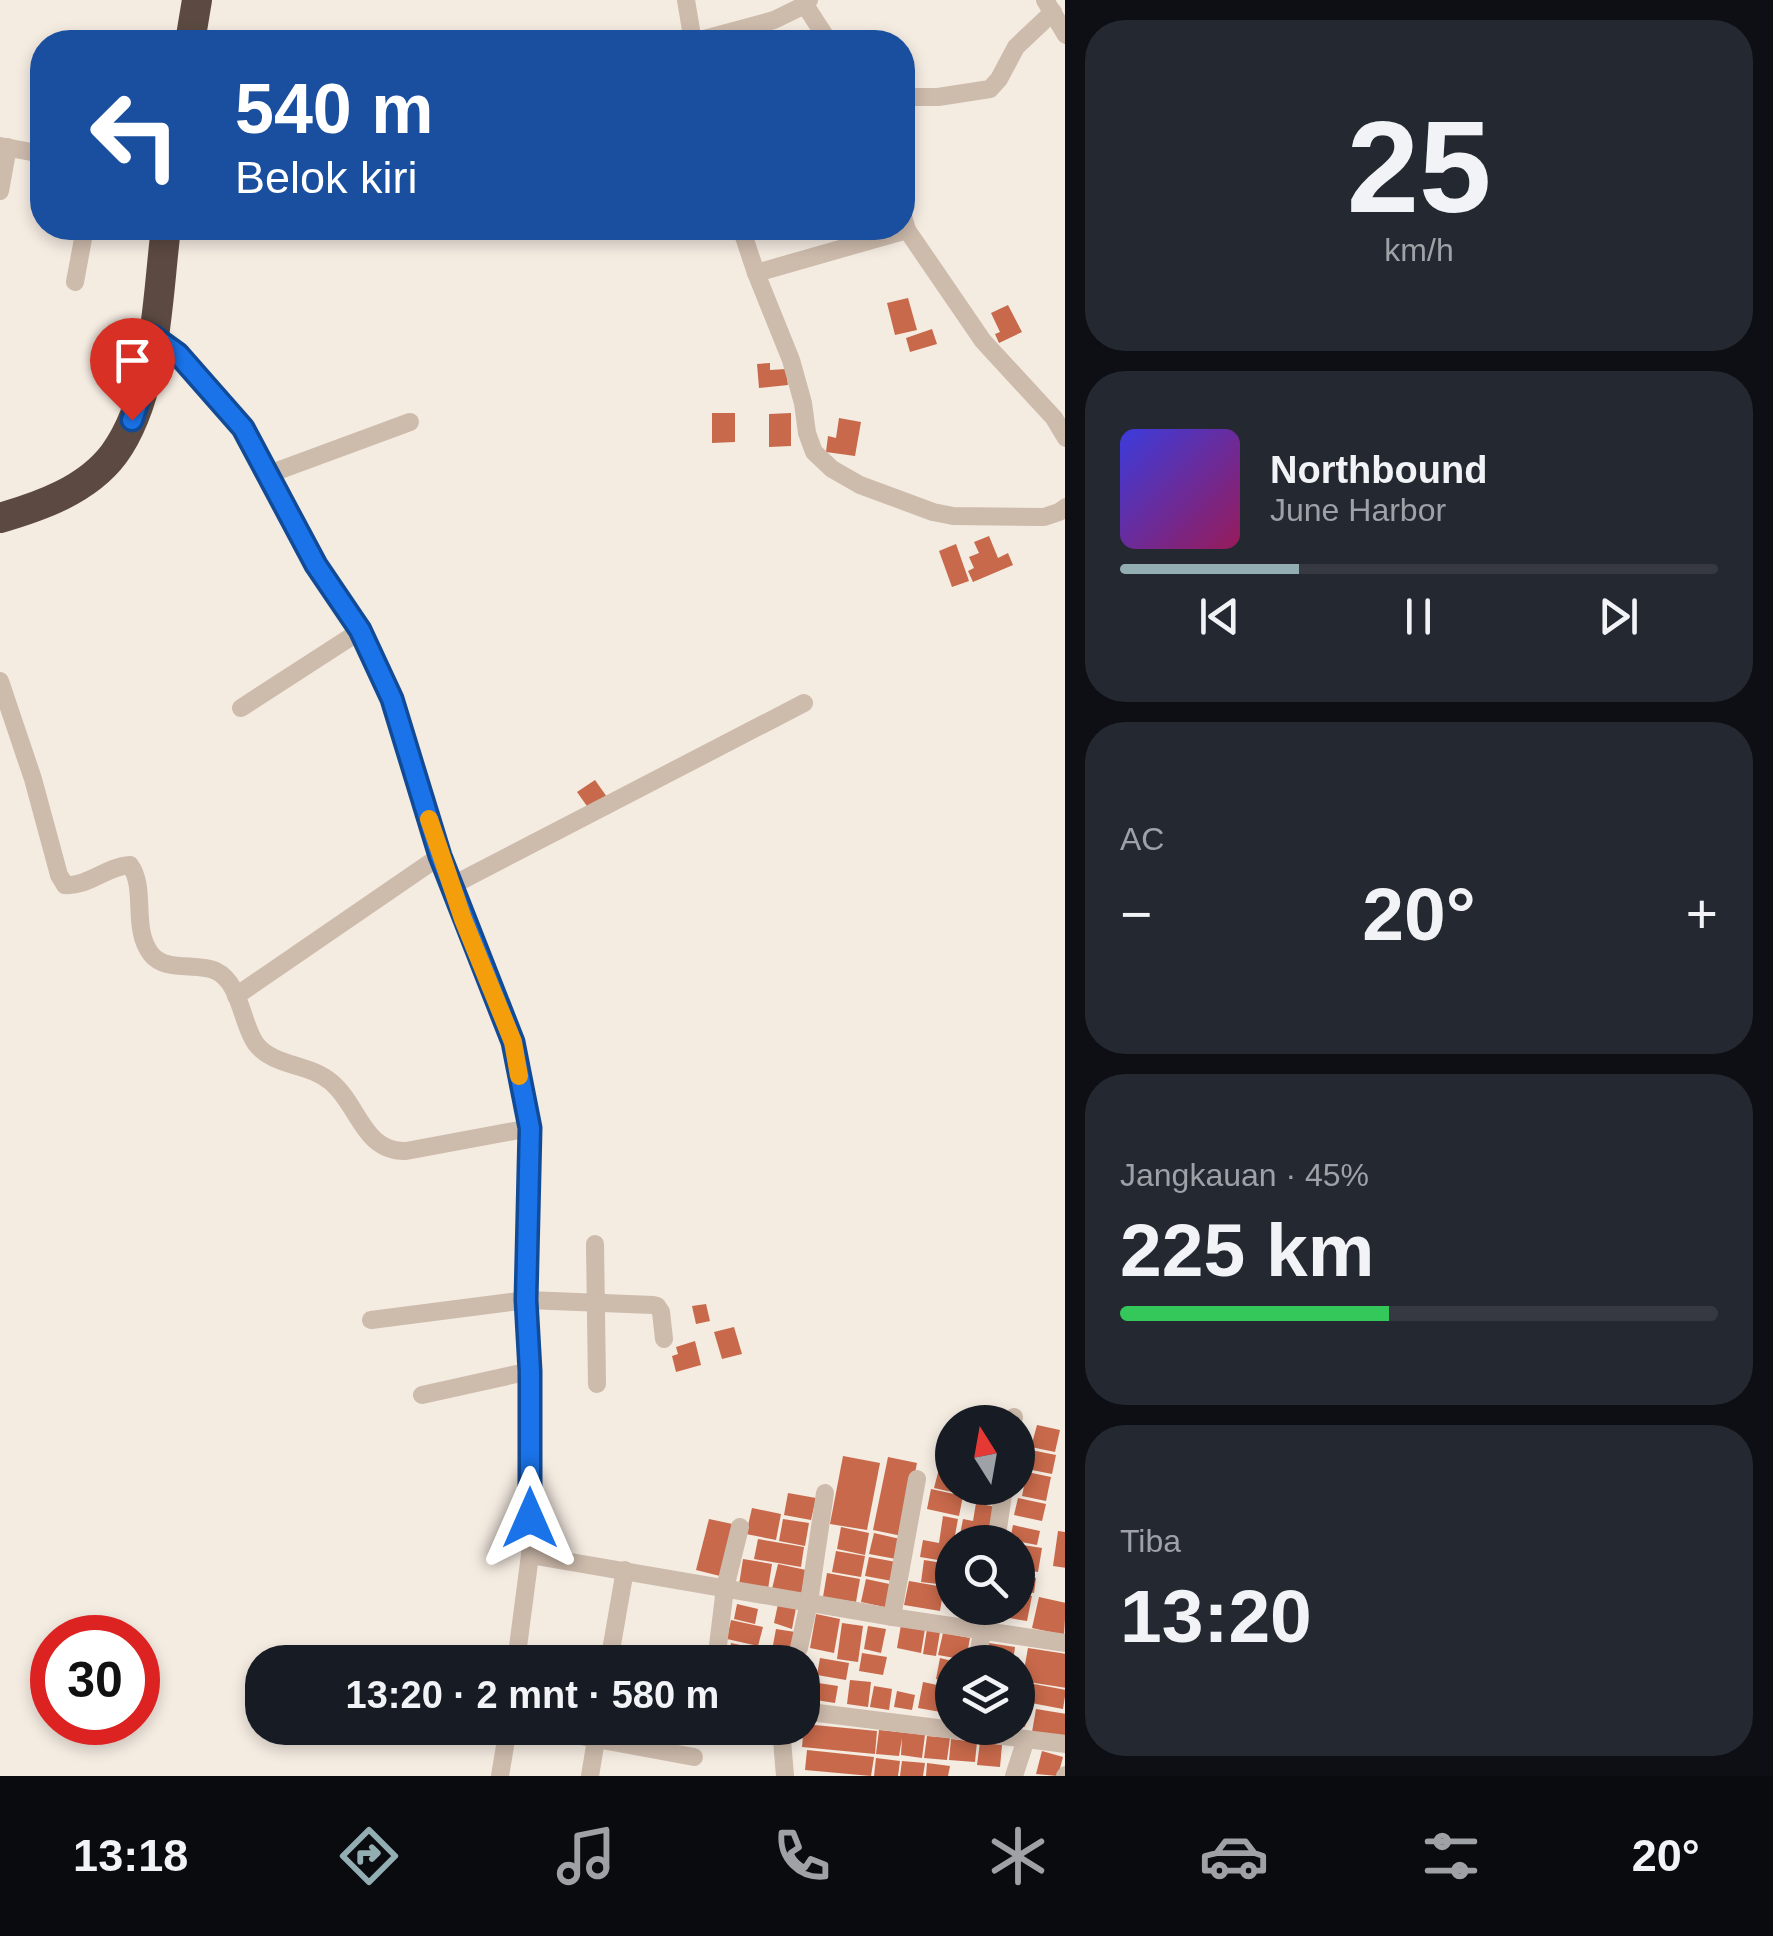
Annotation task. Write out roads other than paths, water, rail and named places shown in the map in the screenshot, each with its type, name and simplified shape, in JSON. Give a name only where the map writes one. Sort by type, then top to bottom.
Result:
[{"type":"highway","points":[[192,30],[197,0]]},
{"type":"highway","points":[[0,518],[58,498],[81,484],[113,454],[132,420],[142,390],[165,240]]},
{"type":"street","points":[[686,0],[692,30]]},
{"type":"street","points":[[738,30],[774,20],[806,2],[822,30]]},
{"type":"street","points":[[915,97],[990,89],[1016,47],[1049,6],[1065,33]]},
{"type":"street","points":[[0,191],[4,146],[30,151]]},
{"type":"street","points":[[915,237],[983,341],[1054,418],[1065,436]]},
{"type":"street","points":[[74,282],[83,240]]},
{"type":"street","points":[[746,240],[791,360],[804,403],[806,433],[814,452],[832,469],[860,485],[953,516],[1044,516],[1065,507]]},
{"type":"street","points":[[756,273],[852,240]]},
{"type":"street","points":[[153,336],[178,354],[243,428],[316,565],[360,630],[392,699],[440,856],[513,1042],[530,1128],[526,1300],[530,1555],[518,1645]]},
{"type":"street","points":[[269,474],[410,422]]},
{"type":"street","points":[[241,708],[360,630]]},
{"type":"street","points":[[0,681],[65,885],[78,885],[112,868],[130,866],[136,876],[140,927],[145,946],[154,959],[220,972],[230,983],[246,1027],[266,1054],[331,1082],[375,1142],[386,1149],[406,1151],[530,1128]]},
{"type":"street","points":[[451,886],[804,702]]},
{"type":"street","points":[[236,996],[440,856]]},
{"type":"street","points":[[596,1244],[597,1384]]},
{"type":"street","points":[[371,1320],[526,1300],[657,1306],[664,1339]]},
{"type":"street","points":[[422,1395],[530,1371]]},
{"type":"street","points":[[892,1617],[917,1479]]},
{"type":"street","points":[[800,1645],[826,1494]]},
{"type":"street","points":[[718,1645],[740,1527]]},
{"type":"street","points":[[530,1555],[1065,1644]]},
{"type":"street","points":[[612,1645],[625,1570]]},
{"type":"street","points":[[980,1645],[984,1625]]},
{"type":"street","points":[[820,1713],[935,1726]]},
{"type":"street","points":[[1035,1740],[1065,1744]]},
{"type":"street","points":[[500,1776],[505,1745]]},
{"type":"street","points":[[590,1776],[595,1745]]},
{"type":"street","points":[[641,1745],[694,1758]]},
{"type":"street","points":[[782,1745],[785,1776]]},
{"type":"street","points":[[1014,1776],[1024,1745]]}]
